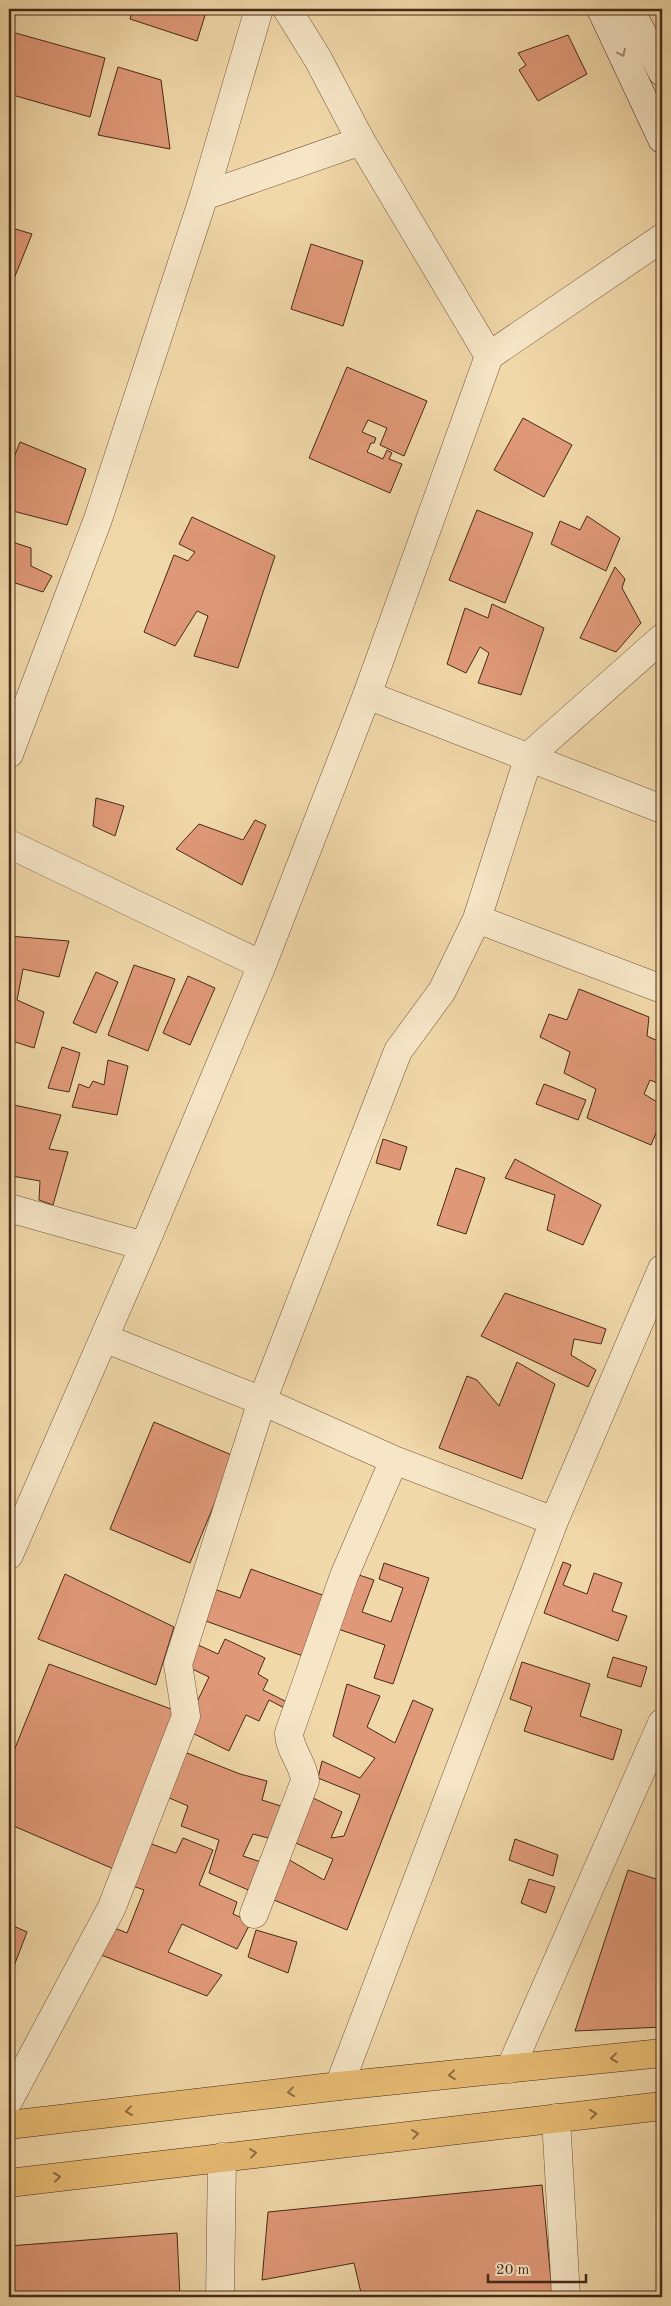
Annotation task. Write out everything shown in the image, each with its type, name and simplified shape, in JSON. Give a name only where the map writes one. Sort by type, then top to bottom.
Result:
[{"type":"main road","points":[[9,2125],[339,2086],[662,2052]]},
{"type":"main road","points":[[9,2183],[662,2106]]},
{"type":"street","points":[[9,754],[98,519],[204,196],[259,9]]},
{"type":"street","points":[[286,9],[318,58],[361,141],[489,356]]},
{"type":"street","points":[[601,9],[662,139]]},
{"type":"street","points":[[630,9],[662,72]]},
{"type":"street","points":[[204,196],[361,141]]},
{"type":"street","points":[[9,1555],[144,1246],[262,965],[367,695],[489,356],[662,238]]},
{"type":"street","points":[[9,2100],[112,1907],[186,1716],[178,1664],[262,1401],[398,1051],[442,991],[477,918],[529,756],[662,638]]},
{"type":"street","points":[[367,695],[662,809]]},
{"type":"street","points":[[9,844],[262,965]]},
{"type":"street","points":[[477,918],[662,990]]},
{"type":"street","points":[[9,1208],[144,1246]]},
{"type":"street","points":[[339,2086],[554,1521],[662,1269]]},
{"type":"street","points":[[104,1338],[262,1401],[394,1460],[554,1521]]},
{"type":"street","points":[[254,1914],[305,1781],[304,1772],[289,1740],[289,1733],[344,1576],[394,1460]]},
{"type":"street","points":[[510,2069],[662,1723]]},
{"type":"street","points":[[556,2118],[566,2297]]},
{"type":"street","points":[[220,2297],[222,2157]]},
{"type":"building","points":[[133,9],[207,9],[197,41],[130,19]]},
{"type":"building","points":[[12,32],[105,58],[90,117],[9,94],[9,41]]},
{"type":"building","points":[[568,35],[587,74],[538,101],[519,70],[526,65],[518,53]]},
{"type":"building","points":[[118,67],[161,80],[170,149],[98,135]]},
{"type":"building","points":[[9,227],[32,234],[9,291]]},
{"type":"building","points":[[311,244],[363,261],[343,326],[291,309]]},
{"type":"building","points":[[347,367],[427,401],[404,456],[380,445],[387,428],[368,420],[362,432],[376,438],[374,443],[371,443],[367,452],[383,459],[387,450],[392,453],[389,459],[402,464],[390,493],[309,458]]},
{"type":"building","points":[[523,418],[572,445],[544,497],[494,470]]},
{"type":"building","points":[[20,442],[86,469],[67,525],[9,510],[9,470]]},
{"type":"building","points":[[477,510],[533,533],[505,603],[449,580]]},
{"type":"building","points":[[587,516],[620,538],[606,571],[551,544],[560,521],[580,530]]},
{"type":"building","points":[[192,517],[275,556],[238,668],[194,656],[208,616],[197,611],[175,646],[144,632],[174,555],[188,561],[195,552],[179,544]]},
{"type":"building","points":[[9,541],[31,548],[31,566],[52,576],[43,592],[9,581]]},
{"type":"building","points":[[615,567],[625,579],[622,588],[641,623],[616,652],[580,638]]},
{"type":"building","points":[[492,604],[544,628],[521,695],[478,683],[489,653],[480,647],[466,673],[447,664],[465,608],[488,618]]},
{"type":"building","points":[[96,798],[124,806],[115,836],[93,826]]},
{"type":"building","points":[[255,820],[266,825],[242,885],[176,849],[199,824],[243,840]]},
{"type":"building","points":[[9,936],[69,941],[59,977],[23,969],[17,1000],[44,1012],[34,1048],[9,1040]]},
{"type":"building","points":[[134,965],[175,979],[148,1051],[108,1035]]},
{"type":"building","points":[[96,972],[118,982],[96,1033],[73,1023]]},
{"type":"building","points":[[188,976],[215,988],[190,1045],[163,1033]]},
{"type":"building","points":[[579,989],[649,1017],[647,1036],[662,1043],[662,1085],[650,1080],[644,1094],[662,1105],[662,1119],[651,1145],[587,1118],[596,1089],[564,1073],[570,1052],[540,1037],[549,1014],[567,1020]]},
{"type":"building","points":[[62,1047],[80,1053],[69,1092],[48,1088]]},
{"type":"building","points":[[108,1060],[128,1066],[117,1115],[72,1107],[79,1084],[89,1088],[93,1081],[104,1085]]},
{"type":"building","points":[[544,1084],[586,1100],[578,1120],[536,1104]]},
{"type":"building","points":[[9,1104],[61,1115],[49,1149],[68,1152],[53,1205],[39,1200],[40,1181],[12,1176],[9,1182]]},
{"type":"building","points":[[383,1139],[407,1147],[400,1170],[376,1163]]},
{"type":"building","points":[[515,1159],[601,1205],[583,1245],[547,1230],[555,1195],[505,1178]]},
{"type":"building","points":[[456,1168],[485,1178],[466,1234],[437,1225]]},
{"type":"building","points":[[505,1293],[606,1329],[601,1344],[574,1339],[571,1355],[596,1370],[588,1387],[481,1336]]},
{"type":"building","points":[[517,1362],[555,1384],[522,1479],[439,1448],[467,1376],[477,1380],[499,1406]]},
{"type":"building","points":[[154,1422],[234,1456],[190,1563],[110,1529]]},
{"type":"building","points":[[563,1562],[571,1565],[563,1585],[587,1594],[594,1573],[622,1583],[612,1611],[627,1616],[618,1641],[544,1613]]},
{"type":"building","points":[[384,1563],[429,1578],[393,1684],[374,1678],[385,1645],[338,1629],[356,1574],[374,1580],[362,1612],[391,1622],[403,1588],[379,1579]]},
{"type":"building","points":[[251,1569],[325,1596],[303,1656],[203,1620],[214,1589],[240,1598]]},
{"type":"building","points":[[65,1574],[174,1627],[156,1685],[38,1639]]},
{"type":"building","points":[[225,1639],[265,1658],[258,1674],[268,1680],[263,1690],[295,1706],[292,1712],[269,1700],[259,1721],[246,1715],[229,1751],[184,1729],[209,1677],[186,1666],[196,1644],[218,1654]]},
{"type":"building","points":[[613,1657],[647,1667],[641,1687],[607,1677]]},
{"type":"building","points":[[522,1662],[590,1684],[580,1716],[622,1730],[613,1760],[524,1731],[532,1707],[510,1699]]},
{"type":"building","points":[[49,1664],[182,1713],[123,1873],[9,1824],[9,1763]]},
{"type":"building","points":[[347,1684],[380,1696],[367,1727],[395,1743],[413,1700],[433,1709],[347,1930],[269,1898],[286,1858],[324,1880],[333,1859],[291,1841],[311,1797],[342,1812],[331,1838],[344,1836],[360,1795],[318,1778],[322,1761],[360,1778],[375,1758],[333,1736]]},
{"type":"building","points":[[177,1749],[240,1774],[267,1781],[262,1800],[287,1808],[276,1840],[253,1834],[243,1856],[264,1863],[253,1892],[209,1873],[219,1840],[181,1826],[188,1806],[160,1794]]},
{"type":"building","points":[[183,1838],[213,1850],[199,1885],[237,1902],[233,1914],[251,1922],[237,1949],[182,1924],[168,1952],[222,1975],[207,1996],[96,1953],[107,1925],[127,1933],[144,1890],[125,1883],[141,1840],[176,1853]]},
{"type":"building","points":[[515,1839],[558,1855],[553,1876],[509,1860]]},
{"type":"building","points":[[628,1870],[662,1881],[662,2027],[575,2031]]},
{"type":"building","points":[[529,1879],[555,1887],[546,1913],[521,1903]]},
{"type":"building","points":[[9,1924],[27,1932],[9,1979]]},
{"type":"building","points":[[256,1930],[297,1942],[288,1973],[248,1957]]},
{"type":"building","points":[[542,2185],[552,2292],[472,2297],[362,2297],[354,2263],[262,2280],[268,2212]]},
{"type":"building","points":[[177,2233],[180,2297],[9,2297],[9,2246]]}]
